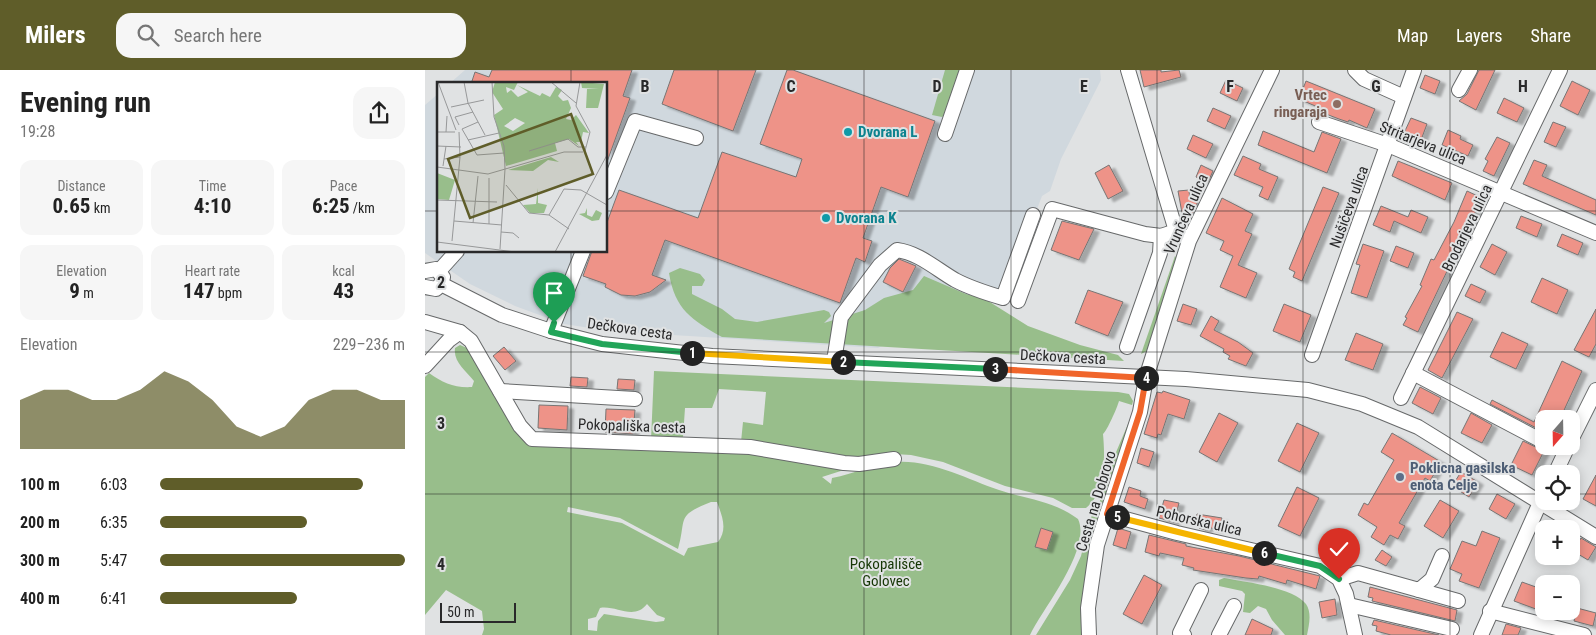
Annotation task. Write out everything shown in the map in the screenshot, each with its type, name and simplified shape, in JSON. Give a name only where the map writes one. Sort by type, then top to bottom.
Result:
[{"type":"street","points":[[945,134],[967,70]]},
{"type":"street","points":[[1128,70],[1176,231],[1189,241]]},
{"type":"street","name":"Vrunčeva ulica","points":[[1146,378],[1189,241],[1272,70]]},
{"type":"street","points":[[1355,70],[1363,79],[1404,97]]},
{"type":"street","name":"Nušičeva ulica","points":[[1313,355],[1414,70]]},
{"type":"street","points":[[1459,90],[1470,70]]},
{"type":"street","name":"Brodarjeva ulica","points":[[1401,398],[1560,70]]},
{"type":"street","points":[[607,190],[635,121],[697,138]]},
{"type":"street","name":"Stritarjeva ulica","points":[[1319,122],[1388,145],[1596,233]]},
{"type":"street","points":[[1018,301],[1052,209],[1094,222],[1110,223],[1145,234],[1161,236],[1176,231]]},
{"type":"street","points":[[834,361],[841,317],[880,265],[897,250],[911,252],[957,281],[1003,298],[1033,215]]},
{"type":"street","points":[[1127,347],[1160,253],[1161,236]]},
{"type":"street","points":[[425,287],[432,290],[435,275],[456,252]]},
{"type":"street","points":[[551,332],[583,252]]},
{"type":"street","name":"Dečkova cesta","points":[[435,275],[501,315],[551,332],[602,344],[693,354],[1240,383],[1308,390],[1362,404],[1433,435],[1535,496]]},
{"type":"street","points":[[425,322],[460,332]]},
{"type":"street","points":[[425,366],[449,340],[460,332]]},
{"type":"street","name":"Pokopališka cesta","points":[[460,332],[471,341],[520,426],[532,439],[750,447],[859,464],[894,459]]},
{"type":"street","points":[[1413,373],[1535,437]]},
{"type":"street","name":"Cesta na Dobrovo","points":[[1089,635],[1088,608],[1091,574],[1107,514],[1140,412],[1146,378]]},
{"type":"street","points":[[1580,422],[1596,390]]},
{"type":"street","points":[[500,391],[635,399]]},
{"type":"street","points":[[1481,635],[1537,510]]},
{"type":"street","name":"Dečkova cesta","points":[[1557,510],[1596,537]]},
{"type":"street","name":"Pohorska ulica","points":[[1107,514],[1177,534],[1320,566],[1339,579]]},
{"type":"street","points":[[1419,590],[1432,579],[1442,556]]},
{"type":"street","points":[[1358,634],[1339,579],[1358,573],[1457,601]]},
{"type":"street","points":[[1184,635],[1181,633],[1183,624],[1201,590]]},
{"type":"street","points":[[1349,605],[1452,629]]},
{"type":"street","points":[[1219,635],[1234,606]]},
{"type":"street","points":[[1491,611],[1584,635]]},
{"type":"shaded area","points":[[465,70],[1100,70],[1101,80],[1061,159],[1050,191],[1042,196],[1003,298],[985,299],[878,348],[610,331],[564,324],[515,306],[470,284],[425,253],[425,105],[437,95],[437,252],[607,252],[607,82],[451,82]]},
{"type":"green space","points":[[945,70],[961,70],[947,113],[942,117],[932,115]]},
{"type":"green space","points":[[1175,256],[1178,260],[1147,351],[1141,354]]},
{"type":"green space","points":[[680,268],[700,274],[705,280],[702,286],[692,286],[692,294],[722,309],[735,319],[757,322],[824,310],[829,312],[831,316],[824,323],[865,310],[884,298],[913,290],[924,276],[966,294],[985,299],[1028,326],[1080,345],[1118,355],[1124,361],[722,337],[694,319],[680,305],[669,273]]},
{"type":"green space","name":"Pokopališče Golovec","points":[[460,345],[467,348],[511,418],[520,437],[527,443],[651,440],[654,371],[1118,392],[1129,394],[1133,401],[1132,405],[1119,401],[1103,434],[1104,463],[1101,484],[1093,502],[1086,508],[1072,508],[1053,498],[1005,486],[943,462],[911,455],[894,454],[822,477],[831,484],[832,478],[878,465],[895,462],[922,464],[948,471],[999,490],[1049,504],[1078,519],[1080,531],[1078,546],[1072,562],[1030,635],[482,635],[484,629],[482,611],[446,590],[425,615],[425,377],[429,373],[449,384],[460,387],[472,387],[474,381],[458,362],[455,348]],"holes":[[[719,389],[766,392],[763,425],[743,422],[741,442],[683,437],[685,408],[712,408]],[[711,502],[717,502],[721,512],[723,532],[718,542],[688,548],[684,556],[622,523],[567,512],[568,507],[620,518],[678,549],[684,519],[692,511]],[[647,604],[657,615],[665,618],[664,621],[656,622],[604,614],[598,621],[597,631],[588,630],[588,619],[596,617],[600,608],[631,612],[642,609]]]},
{"type":"green space","points":[[1131,417],[1084,635],[1036,635],[1070,580],[1081,556],[1090,519],[1099,504],[1114,457]]},
{"type":"green space","points":[[1224,578],[1280,589],[1300,598],[1306,604],[1309,611],[1310,619],[1307,635],[1285,635],[1272,620],[1266,609],[1258,606],[1250,613],[1243,612],[1245,594],[1242,591],[1219,586],[1219,580]]},
{"type":"building","points":[[492,70],[632,70],[623,96],[630,98],[607,162],[607,82],[472,82],[475,72],[489,77]]},
{"type":"building","points":[[674,70],[756,70],[733,131],[662,104]]},
{"type":"building","points":[[787,70],[793,70],[935,121],[908,197],[881,187],[863,238],[872,241],[865,262],[856,258],[840,303],[665,240],[652,275],[666,280],[650,292],[635,296],[621,295],[605,287],[606,284],[583,276],[592,252],[607,252],[607,222],[619,190],[698,218],[722,152],[796,177],[802,159],[760,144]]},
{"type":"building","points":[[1140,70],[1161,70],[1161,72],[1179,70],[1181,77],[1144,87]]},
{"type":"building","points":[[1479,70],[1495,70],[1476,110],[1459,101],[1467,94]]},
{"type":"building","points":[[1425,75],[1440,81],[1435,94],[1420,88]]},
{"type":"building","points":[[1226,80],[1243,88],[1237,101],[1220,93]]},
{"type":"building","name":"Vrtec ringaraja","points":[[1306,81],[1375,109],[1367,128],[1349,120],[1348,122],[1326,114],[1327,111],[1299,99]]},
{"type":"building","points":[[1572,81],[1590,90],[1578,115],[1560,106]]},
{"type":"building","points":[[1504,98],[1524,108],[1517,122],[1497,113]]},
{"type":"building","points":[[1213,108],[1231,116],[1225,129],[1207,121]]},
{"type":"building","points":[[1411,118],[1427,124],[1421,140],[1404,133]]},
{"type":"building","points":[[1553,122],[1566,127],[1556,147],[1544,142]]},
{"type":"building","points":[[1448,130],[1461,136],[1460,139],[1473,145],[1468,156],[1442,145]]},
{"type":"building","points":[[1263,131],[1314,152],[1322,132],[1341,139],[1327,173],[1258,145]]},
{"type":"building","points":[[1193,135],[1213,144],[1206,158],[1187,149]]},
{"type":"building","points":[[1497,137],[1510,143],[1494,176],[1483,171],[1488,161],[1485,159]]},
{"type":"building","points":[[1243,156],[1261,164],[1259,169],[1278,177],[1268,200],[1259,196],[1263,187],[1234,175]]},
{"type":"building","points":[[1534,160],[1547,165],[1542,176],[1596,200],[1596,215],[1523,184]]},
{"type":"building","points":[[1398,161],[1452,183],[1445,200],[1392,176]]},
{"type":"building","points":[[1109,165],[1123,191],[1108,199],[1095,173]]},
{"type":"building","points":[[1201,165],[1213,171],[1208,182],[1196,177]]},
{"type":"building","points":[[1323,187],[1339,193],[1302,281],[1293,277],[1295,272],[1289,269]]},
{"type":"building","points":[[1189,190],[1190,200],[1197,200],[1191,217],[1188,217],[1188,212],[1182,213],[1178,191]]},
{"type":"building","points":[[1467,191],[1482,198],[1418,332],[1403,325],[1407,318],[1405,317],[1422,286],[1420,285],[1431,259],[1434,260],[1454,222]]},
{"type":"building","points":[[1222,198],[1253,214],[1245,231],[1252,234],[1238,265],[1257,273],[1246,298],[1220,287],[1233,256],[1220,250],[1224,241],[1206,233]]},
{"type":"building","points":[[1381,206],[1408,217],[1411,210],[1428,217],[1421,233],[1394,221],[1390,232],[1373,225]]},
{"type":"building","points":[[1521,216],[1542,224],[1537,237],[1516,228]]},
{"type":"building","points":[[1062,221],[1094,229],[1079,260],[1051,250]]},
{"type":"building","points":[[1562,234],[1583,243],[1578,255],[1557,246]]},
{"type":"building","points":[[1363,244],[1384,251],[1367,298],[1351,293],[1360,265],[1356,264]]},
{"type":"building","points":[[1492,244],[1507,252],[1495,275],[1480,267]]},
{"type":"building","points":[[1396,246],[1414,253],[1408,268],[1390,261]]},
{"type":"building","points":[[899,259],[916,266],[903,292],[883,282],[890,268]]},
{"type":"building","points":[[1542,278],[1568,290],[1557,314],[1531,302]]},
{"type":"building","points":[[1471,284],[1486,291],[1480,303],[1465,296]]},
{"type":"building","points":[[1088,290],[1123,302],[1108,336],[1075,323]]},
{"type":"building","points":[[1183,304],[1197,309],[1191,325],[1177,321]]},
{"type":"building","points":[[1284,304],[1311,315],[1300,342],[1273,331]]},
{"type":"building","points":[[1596,309],[1596,344],[1589,357],[1574,350]]},
{"type":"building","points":[[1457,312],[1473,319],[1442,378],[1428,370]]},
{"type":"building","points":[[1211,316],[1219,321],[1214,330],[1238,342],[1253,353],[1246,366],[1228,359],[1230,356],[1223,352],[1224,349],[1200,336]]},
{"type":"building","points":[[1502,332],[1528,344],[1516,369],[1490,357]]},
{"type":"building","points":[[1356,333],[1383,344],[1373,370],[1345,360]]},
{"type":"building","points":[[504,347],[516,361],[505,370],[493,356]]},
{"type":"building","points":[[1562,361],[1582,371],[1564,410],[1540,410]]},
{"type":"building","points":[[571,377],[588,378],[587,387],[570,386]]},
{"type":"building","points":[[618,379],[635,380],[634,390],[617,389]]},
{"type":"building","points":[[1420,387],[1441,398],[1433,414],[1412,403]]},
{"type":"building","points":[[1163,391],[1190,400],[1184,419],[1168,414],[1161,435],[1158,434],[1157,438],[1144,434],[1157,392],[1162,393]]},
{"type":"building","points":[[1492,400],[1534,422],[1535,420],[1535,427],[1490,404]]},
{"type":"building","points":[[539,405],[568,406],[567,430],[538,428]]},
{"type":"building","points":[[606,409],[635,410],[633,434],[605,432]]},
{"type":"building","points":[[1219,413],[1238,423],[1217,462],[1199,452]]},
{"type":"building","points":[[1471,413],[1492,425],[1482,443],[1461,433]]},
{"type":"building","points":[[1297,423],[1319,433],[1300,472],[1278,461]]},
{"type":"building","name":"Poklicna gasilska enota Celje","points":[[1392,433],[1441,462],[1430,481],[1425,478],[1399,523],[1405,526],[1398,539],[1390,535],[1384,545],[1371,537],[1377,527],[1358,515],[1364,503],[1368,505],[1394,460],[1381,452]]},
{"type":"building","points":[[1523,441],[1535,447],[1535,455],[1542,455],[1537,465],[1535,465],[1532,475],[1511,465]]},
{"type":"building","points":[[1141,448],[1154,452],[1149,467],[1137,463]]},
{"type":"building","points":[[1461,472],[1478,482],[1469,497],[1452,486]]},
{"type":"building","points":[[1596,475],[1596,506],[1583,499]]},
{"type":"building","points":[[1129,487],[1141,491],[1140,496],[1148,499],[1145,509],[1124,502]]},
{"type":"building","points":[[1297,487],[1319,498],[1300,536],[1278,526]]},
{"type":"building","points":[[1497,494],[1515,504],[1506,519],[1489,509]]},
{"type":"building","points":[[1164,500],[1179,503],[1174,522],[1159,518]]},
{"type":"building","points":[[1440,500],[1459,511],[1443,538],[1424,526]]},
{"type":"building","points":[[1197,514],[1222,518],[1219,530],[1207,527],[1206,530],[1199,528],[1199,525],[1195,524]]},
{"type":"building","points":[[1041,528],[1053,532],[1047,550],[1035,547]]},
{"type":"building","points":[[1118,528],[1131,532],[1126,549],[1113,545]]},
{"type":"building","points":[[1482,531],[1500,538],[1479,588],[1459,581],[1462,574],[1450,569],[1462,541],[1476,546]]},
{"type":"building","points":[[1149,535],[1186,544],[1186,546],[1239,556],[1320,576],[1316,589],[1287,580],[1286,584],[1259,576],[1258,579],[1246,578],[1193,570],[1194,568],[1182,565],[1184,558],[1160,553],[1159,556],[1145,552]]},
{"type":"building","points":[[1581,538],[1596,547],[1588,560],[1580,555]]},
{"type":"building","points":[[1382,550],[1392,557],[1386,566],[1375,560]]},
{"type":"building","points":[[1144,575],[1162,585],[1142,624],[1123,614]]},
{"type":"building","points":[[1522,582],[1535,587],[1535,609],[1514,601]]},
{"type":"building","points":[[1370,587],[1457,610],[1455,621],[1372,601],[1373,598],[1368,597]]},
{"type":"building","points":[[1335,599],[1337,615],[1322,618],[1319,602]]},
{"type":"building","points":[[1580,609],[1596,613],[1593,626],[1574,621],[1580,620]]},
{"type":"building","points":[[1252,619],[1273,629],[1271,635],[1245,635]]},
{"type":"building","points":[[1374,620],[1439,635],[1391,635],[1376,631],[1377,626],[1372,625]]},
{"type":"building","points":[[1506,624],[1521,628],[1518,635],[1502,635]]},
{"type":"place","name":"Vrtec ringaraja","points":[[1337,104]]},
{"type":"place","name":"Dvorana L","points":[[848,132]]},
{"type":"place","name":"Dvorana K","points":[[826,218]]},
{"type":"place","name":"Poklicna gasilska enota Celje","points":[[1400,477]]},
{"type":"route","points":[[554,323],[551,332],[602,344],[712,356],[1146,378],[1140,412],[1107,514],[1177,534],[1320,566],[1339,579]]}]
